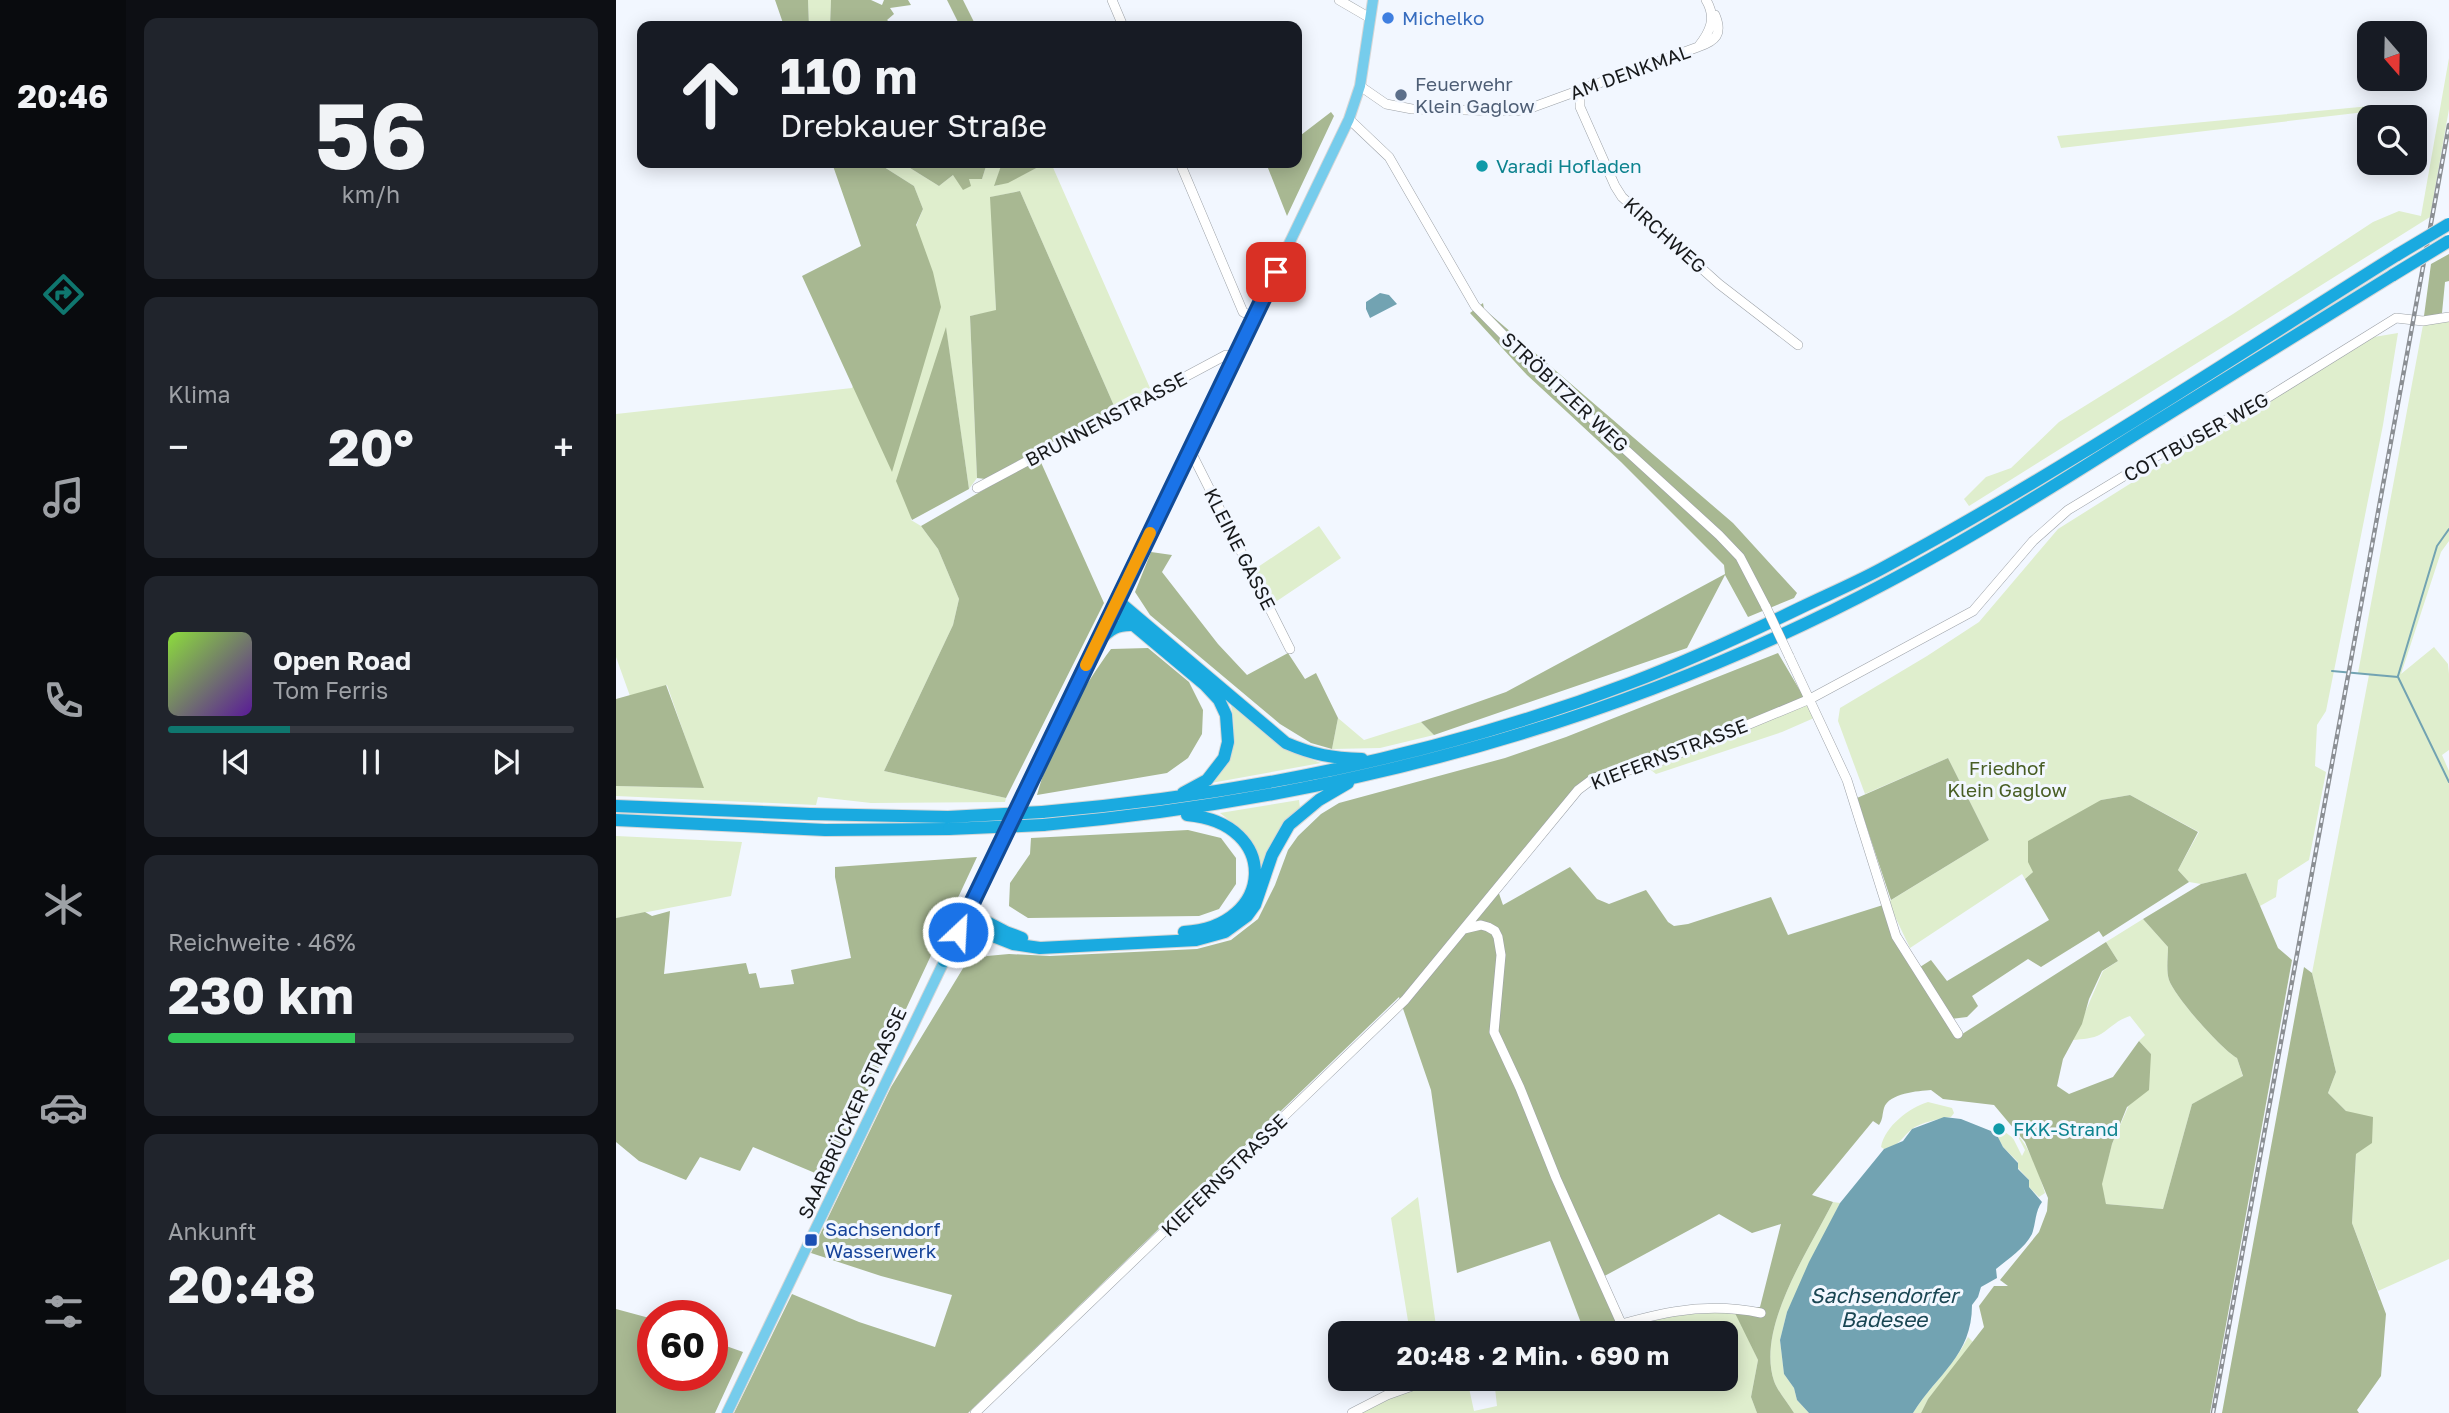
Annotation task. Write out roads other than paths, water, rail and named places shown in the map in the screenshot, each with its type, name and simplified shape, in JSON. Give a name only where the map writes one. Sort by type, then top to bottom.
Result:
[{"type":"highway","points":[[1042,818],[1270,782],[1380,760],[1500,727],[1631,683],[1721,646],[1879,570],[2046,475],[2449,224]]},
{"type":"highway","points":[[616,820],[825,830],[1162,813],[1288,793],[1358,778],[1442,757],[1597,709],[1770,640],[1887,583],[2052,487],[2449,241]]},
{"type":"highway","points":[[1115,604],[1286,743],[1331,758],[1380,760]]},
{"type":"highway","points":[[1115,604],[1133,625],[1205,685],[1219,700],[1226,715],[1228,742],[1224,758],[1207,780],[1174,798]]},
{"type":"highway","points":[[1096,643],[1112,628],[1121,624],[1133,625]]},
{"type":"highway","points":[[962,924],[1013,944],[1040,948],[1196,940],[1225,932],[1247,916],[1255,905],[1272,855],[1289,825],[1319,800],[1358,778]]},
{"type":"highway","points":[[616,806],[948,823]]},
{"type":"highway","points":[[968,912],[1006,932],[1027,939],[1195,932],[1222,924],[1240,910],[1252,889],[1253,863],[1249,849],[1230,827],[1215,819],[1162,813]]},
{"type":"highway","points":[[944,961],[963,941],[981,932]]},
{"type":"main road","name":"SAARBRÜCKER STRASSE","points":[[727,1413],[1349,119],[1360,86],[1373,0]]},
{"type":"street","points":[[1112,0],[1121,21]]},
{"type":"street","points":[[1339,0],[1370,18]]},
{"type":"street","name":"AM DENKMAL","points":[[1360,86],[1387,104],[1412,109],[1515,111],[1551,101],[1712,42],[1718,34],[1717,17],[1708,4]]},
{"type":"street","name":"KIRCHWEG","points":[[1580,90],[1580,107],[1622,197],[1719,284],[1798,345]]},
{"type":"street","points":[[1551,101],[1580,107]]},
{"type":"street","name":"STRÖBITZER WEG","points":[[1349,119],[1389,157],[1475,306],[1535,368],[1740,557],[1810,699]]},
{"type":"street","points":[[1182,168],[1243,312],[1255,318]]},
{"type":"street","name":"COTTBUSER WEG","points":[[1973,611],[2033,541],[2068,510],[2157,456],[2259,403],[2396,318],[2423,321],[2449,317]]},
{"type":"street","name":"BRUNNENSTRASSE","points":[[977,488],[1226,355],[1234,358]]},
{"type":"street","name":"KLEINE GASSE","points":[[1190,450],[1290,649]]},
{"type":"street","name":"KIEFERNSTRASSE","points":[[975,1413],[1405,1000],[1578,790],[1594,778],[1663,760],[1810,699],[1973,611]]},
{"type":"street","points":[[1810,699],[1846,780],[1896,936],[1958,1034]]},
{"type":"street","points":[[1464,929],[1481,925],[1495,931],[1498,937],[1501,955],[1494,1032],[1620,1321]]},
{"type":"street","points":[[1626,1321],[1693,1309],[1734,1307],[1761,1313]]},
{"type":"street","points":[[1352,1413],[1398,1391]]},
{"type":"water","points":[[1380,293],[1389,295],[1397,304],[1370,318],[1366,302]]},
{"type":"water","name":"Sachsendorfer Badesee","points":[[1944,1117],[1961,1119],[1996,1133],[2003,1147],[2018,1163],[2018,1169],[2029,1180],[2029,1187],[2042,1202],[2032,1234],[2021,1249],[1996,1269],[1997,1278],[1981,1287],[1972,1305],[1970,1323],[1960,1351],[1913,1413],[1809,1413],[1797,1400],[1794,1388],[1784,1374],[1780,1340],[1787,1312],[1809,1262],[1840,1203],[1884,1149],[1903,1141],[1912,1129]]},
{"type":"waterway","points":[[2398,676],[2437,546],[2449,529]]},
{"type":"waterway","points":[[2332,671],[2398,677],[2449,782]]},
{"type":"railway","points":[[2213,1413],[2449,125]]},
{"type":"place","name":"Michelko","points":[[1388,18]]},
{"type":"place","name":"Feuerwehr Klein Gaglow","points":[[1401,95]]},
{"type":"place","name":"Varadi Hofladen","points":[[1482,166]]},
{"type":"place","name":"FKK-Strand","points":[[1999,1129]]},
{"type":"place","name":"Sachsendorf Wasserwerk","points":[[811,1240]]},
{"type":"park label","name":"Friedhof Klein Gaglow","points":[[2007,779]]}]
